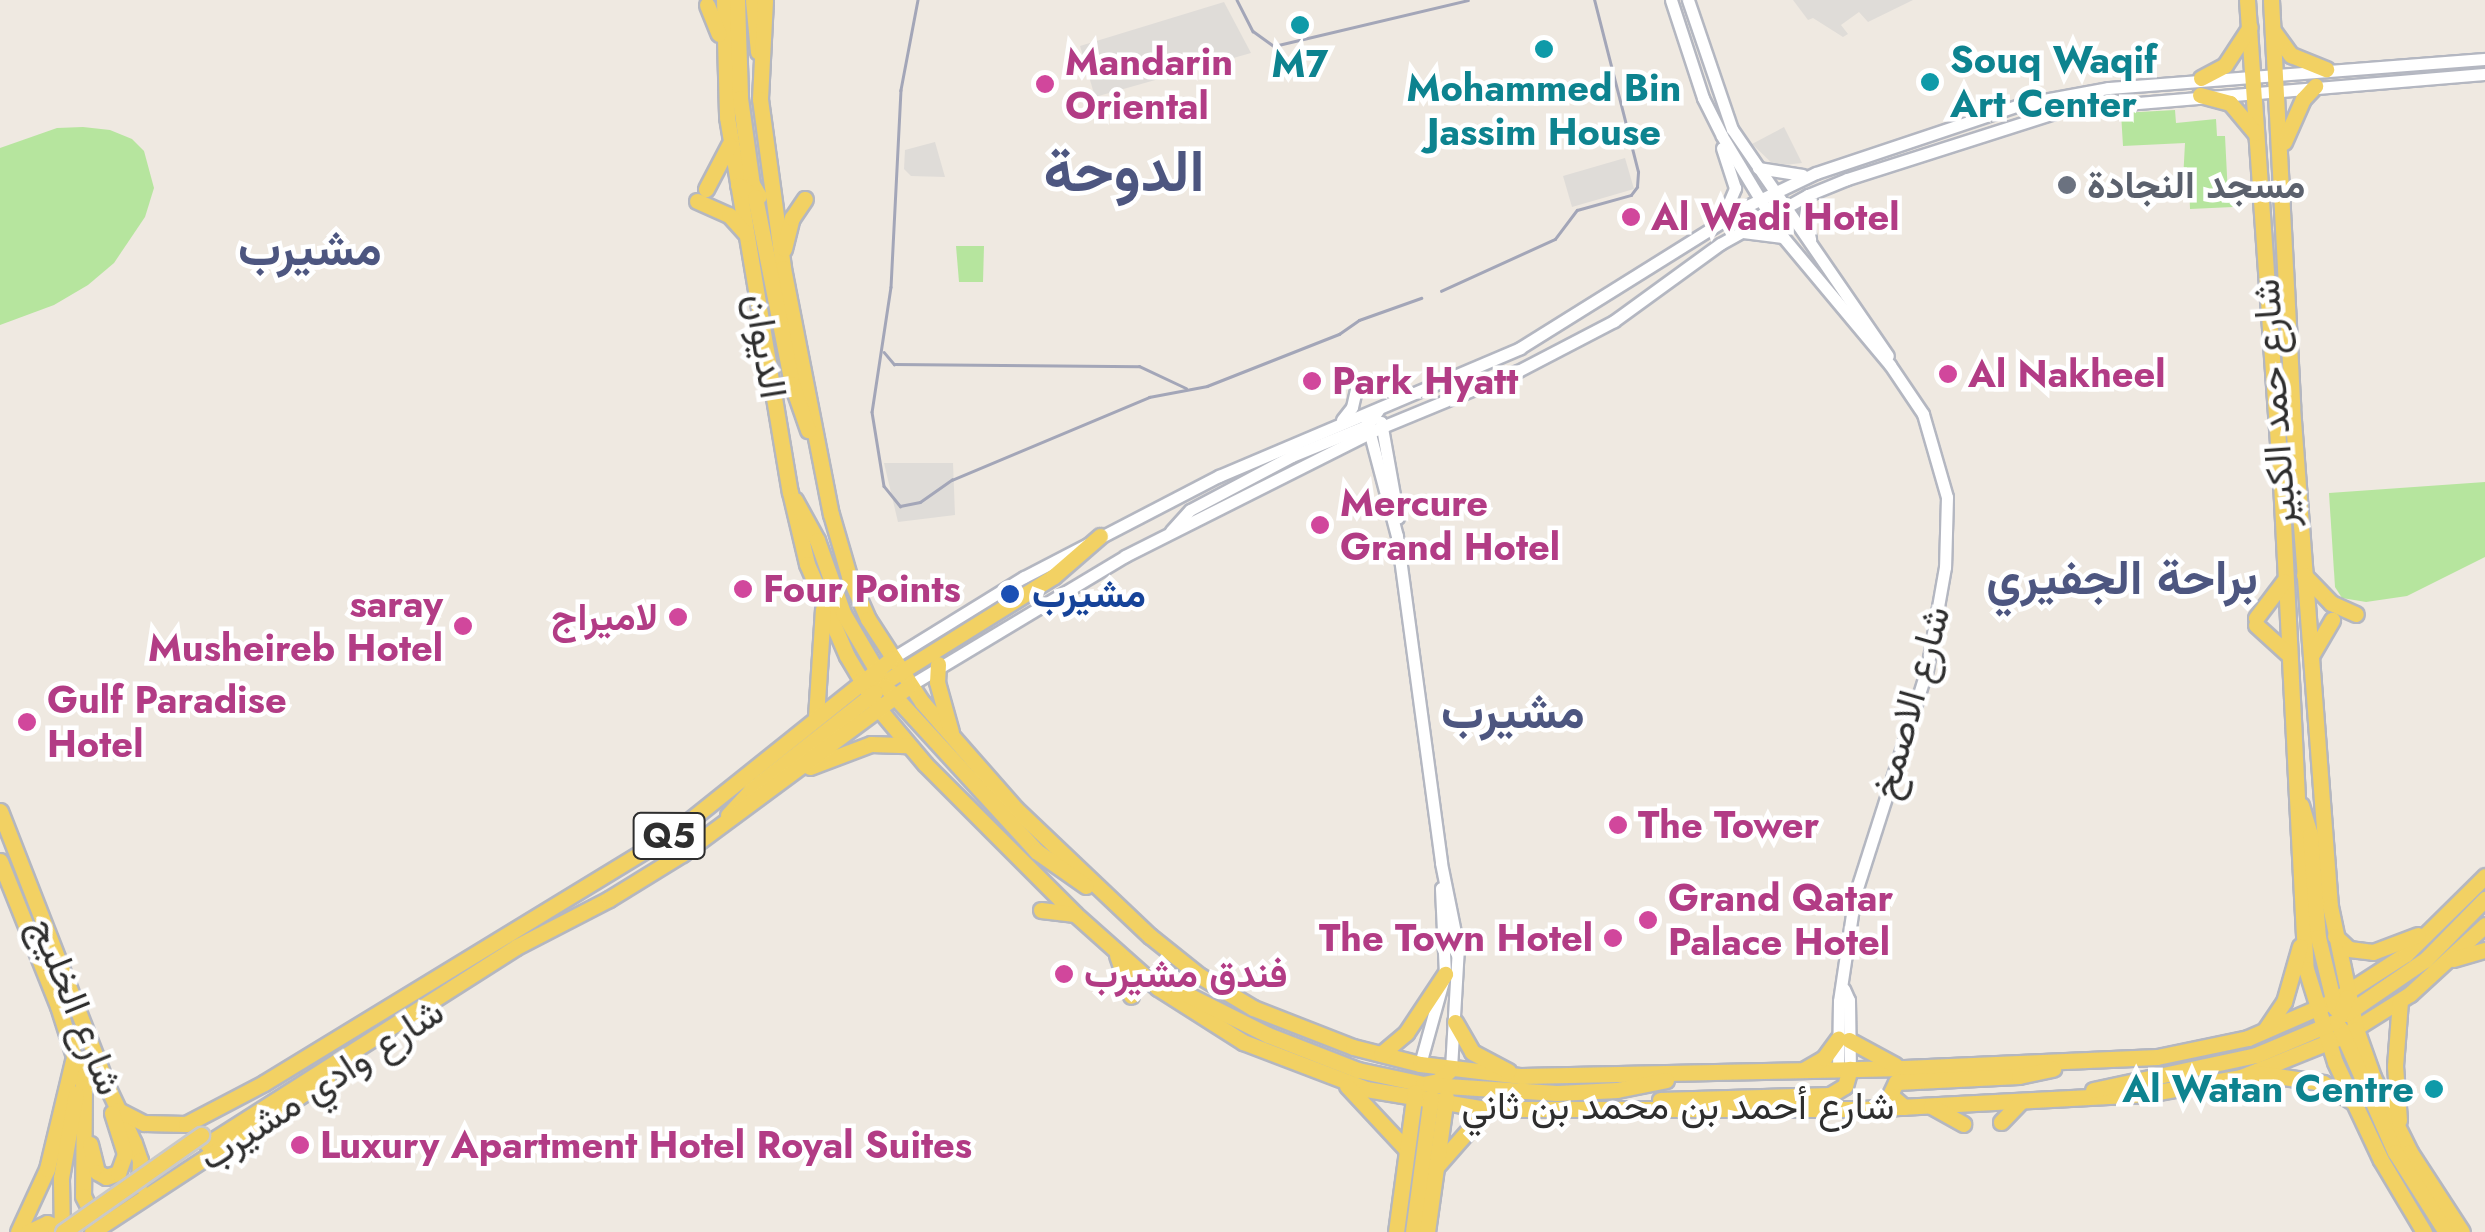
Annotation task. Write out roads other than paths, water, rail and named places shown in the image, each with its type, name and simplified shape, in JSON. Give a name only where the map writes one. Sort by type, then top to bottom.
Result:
[{"type":"main road","points":[[737,0],[740,98],[752,184],[758,195],[772,200]]},
{"type":"main road","points":[[753,0],[754,34],[762,60]]},
{"type":"main road","name":"الديوان","points":[[766,0],[762,124],[783,268],[844,560],[885,683]]},
{"type":"main road","name":"شارع حمد الكبير","points":[[2247,0],[2303,932],[2316,1010],[2339,1026],[2348,992],[2335,936],[2309,660],[2271,0]]},
{"type":"main road","name":"الديوان","points":[[716,3],[730,141],[790,492],[803,550],[823,605],[861,680]]},
{"type":"main road","points":[[2250,27],[2225,65],[2200,86],[2230,103],[2256,136]]},
{"type":"main road","points":[[2273,28],[2292,55],[2326,69]]},
{"type":"main road","points":[[2281,151],[2303,99],[2315,86]]},
{"type":"main road","points":[[730,141],[701,195],[747,235]]},
{"type":"main road","points":[[738,185],[755,197],[792,384],[820,456]]},
{"type":"main road","points":[[783,268],[788,228],[805,199]]},
{"type":"main road","points":[[790,492],[814,530],[843,613],[885,683],[1036,851],[1105,896]]},
{"type":"main road","points":[[717,830],[745,795],[885,683],[1054,576],[1100,536]]},
{"type":"main road","points":[[2304,575],[2331,603],[2356,614]]},
{"type":"main road","points":[[2284,581],[2256,622],[2288,654]]},
{"type":"main road","points":[[816,717],[823,605]]},
{"type":"main road","points":[[2309,660],[2332,620]]},
{"type":"main road","points":[[933,667],[954,740]]},
{"type":"main road","name":"شارع أحمد بن محمد بن ثاني","points":[[861,680],[885,683],[908,745],[1075,914],[1120,955],[1212,1024],[1265,1053],[1341,1082],[1431,1092],[1487,1108],[1862,1109],[2164,1092],[2252,1073],[2339,1026],[2400,1001],[2485,925]]},
{"type":"main road","name":"شارع وادي مشيرب","points":[[64,1231],[200,1134],[418,997],[475,952],[674,833],[861,680]]},
{"type":"main road","name":"Q5","points":[[885,683],[910,686]]},
{"type":"main road","name":"شارع وادي مشيرب","points":[[80,1232],[200,1134],[274,1100],[516,947],[609,899],[717,830],[798,772],[885,683]]},
{"type":"main road","name":"شارع أحمد بن محمد بن ثاني","points":[[910,686],[954,740],[1105,896],[1175,957],[1226,992],[1310,1034],[1451,1069],[1521,1076],[1904,1068],[2199,1051],[2262,1034],[2348,992],[2393,964],[2485,876]]},
{"type":"main road","points":[[798,772],[871,744],[908,745]]},
{"type":"main road","points":[[2296,797],[2310,834],[2317,926],[2354,1102],[2380,1160],[2424,1232]]},
{"type":"main road","name":"شارع الخليج","points":[[0,811],[107,1086],[140,1160],[134,1203]]},
{"type":"main road","name":"شارع الخليج","points":[[0,861],[81,1079],[85,1110],[83,1196],[95,1216],[113,1216]]},
{"type":"main road","points":[[2059,1099],[2222,1065],[2339,1026],[2425,960],[2485,900]]},
{"type":"main road","points":[[1041,910],[1075,914]]},
{"type":"main road","points":[[2335,936],[2350,949],[2372,952],[2402,944],[2439,924]]},
{"type":"main road","name":"شارع وادي مشيرب","points":[[92,1232],[510,961],[546,932]]},
{"type":"main road","points":[[2262,1034],[2284,1002],[2303,932]]},
{"type":"main road","points":[[2449,960],[2485,950]]},
{"type":"main road","points":[[1120,955],[1131,996]]},
{"type":"main road","points":[[1120,955],[1292,1046],[1431,1092],[1595,1091],[1696,1072]]},
{"type":"main road","points":[[1381,1054],[1406,1033],[1445,974]]},
{"type":"main road","points":[[2400,1001],[2395,1066],[2400,1134]]},
{"type":"main road","points":[[1455,1022],[1472,1052],[1521,1076]]},
{"type":"main road","points":[[2339,1026],[2462,1232]]},
{"type":"main road","points":[[2339,1026],[2395,1152],[2446,1232]]},
{"type":"main road","points":[[1803,1070],[1824,1058],[1844,1039],[1904,1068]]},
{"type":"main road","points":[[18,1232],[47,1169],[74,1056]]},
{"type":"main road","points":[[1906,1107],[1891,1097],[1896,1082],[2019,1076],[2081,1060]]},
{"type":"main road","points":[[1420,1064],[1431,1092],[1435,1169],[1427,1232]]},
{"type":"main road","points":[[1396,1232],[1406,1149],[1431,1092],[1451,1069]]},
{"type":"main road","points":[[1844,1069],[1840,1091],[1849,1104],[1862,1109]]},
{"type":"main road","points":[[2252,1073],[2323,1083],[2354,1102]]},
{"type":"main road","points":[[28,1232],[47,1223],[64,1231],[61,1178],[81,1079]]},
{"type":"main road","points":[[1341,1082],[1406,1149]]},
{"type":"main road","points":[[85,1110],[94,1166],[104,1176],[115,1176],[123,1167],[125,1154],[107,1086]]},
{"type":"main road","points":[[1624,1109],[1686,1096],[1840,1091]]},
{"type":"main road","points":[[1412,1232],[1431,1092]]},
{"type":"main road","points":[[2001,1122],[2022,1101]]},
{"type":"main road","points":[[1931,1106],[1964,1124]]},
{"type":"main road","points":[[1435,1169],[1487,1108]]},
{"type":"main road","points":[[118,1110],[144,1123],[200,1134]]},
{"type":"main road","points":[[101,1232],[113,1216]]},
{"type":"street","points":[[1671,0],[1703,98],[1722,136],[1735,188],[1720,223]]},
{"type":"street","name":"شارع الاصمخ","points":[[1688,0],[1727,118],[1931,432],[1947,497],[1947,545],[1927,670],[1860,872],[1848,936],[1844,988],[1839,1000],[1844,1069]]},
{"type":"street","points":[[1758,200],[1816,173],[2022,104],[2108,88],[2253,83],[2326,69],[2485,58]]},
{"type":"street","points":[[2276,81],[2315,86],[2485,74]]},
{"type":"street","points":[[1768,216],[1808,194],[2032,117],[2200,86]]},
{"type":"street","name":"شارع الاصمخ","points":[[1722,136],[1783,237],[1883,344],[1890,366]]},
{"type":"street","points":[[1758,168],[1785,175],[1816,173]]},
{"type":"street","points":[[1808,194],[1805,218],[1813,248]]},
{"type":"street","name":"Q5","points":[[910,686],[933,667],[1170,533],[1350,444],[1373,422],[1420,393],[1520,348],[1758,200]]},
{"type":"street","name":"Q5","points":[[1100,536],[1219,476],[1330,428],[1373,422],[1518,371],[1614,321],[1674,275],[1768,216]]},
{"type":"street","points":[[1740,232],[1783,237]]},
{"type":"street","points":[[1330,428],[1351,410],[1363,382],[1388,390],[1420,393]]},
{"type":"street","points":[[1373,422],[1397,536]]},
{"type":"street","points":[[1170,533],[1183,515],[1242,481],[1373,422]]},
{"type":"street","points":[[1373,422],[1395,488],[1397,536],[1441,864],[1459,957],[1451,1069]]},
{"type":"street","points":[[1350,444],[1370,451],[1380,468]]},
{"type":"street","points":[[1420,1064],[1445,974],[1441,864]]},
{"type":"tram line","points":[[918,0],[901,90],[891,287],[872,412],[884,486],[900,506],[920,502],[952,480],[1149,397],[1207,386],[1339,334],[1359,320],[1421,298]]},
{"type":"tram line","points":[[1237,0],[1253,31],[1274,46],[1468,0]]},
{"type":"tram line","points":[[1441,291],[1555,239],[1577,210],[1631,195],[1637,187],[1638,172],[1594,0]]},
{"type":"tram line","points":[[884,352],[894,364],[1139,366],[1186,388]]},
{"type":"place","name":"M7","points":[[1300,25]]},
{"type":"place","name":"Mohammed Bin Jassim House","points":[[1544,49]]},
{"type":"place","name":"Souq Waqif Art Center","points":[[1930,82]]},
{"type":"place","name":"Mandarin Oriental","points":[[1045,84]]},
{"type":"place","name":"مسجد النجادة","points":[[2067,185]]},
{"type":"place","name":"Al Wadi Hotel","points":[[1631,217]]},
{"type":"place","name":"Al Nakheel","points":[[1948,374]]},
{"type":"place","name":"Park Hyatt","points":[[1312,381]]},
{"type":"place","name":"Mercure Grand Hotel","points":[[1320,525]]},
{"type":"place","name":"Four Points","points":[[743,589]]},
{"type":"place","name":"مشيرب","points":[[1010,594]]},
{"type":"place","name":"لاميراج","points":[[678,617]]},
{"type":"place","name":"saray Musheireb Hotel","points":[[463,626]]},
{"type":"place","name":"Gulf Paradise Hotel","points":[[27,722]]},
{"type":"place","name":"The Tower","points":[[1618,825]]},
{"type":"place","name":"Grand Qatar Palace Hotel","points":[[1648,920]]},
{"type":"place","name":"The Town Hotel","points":[[1613,938]]},
{"type":"place","name":"فندق مشيرب","points":[[1064,974]]},
{"type":"place","name":"Al Watan Centre","points":[[2434,1089]]},
{"type":"place","name":"Luxury Apartment Hotel Royal Suites","points":[[300,1145]]},
{"type":"district","name":"الدوحة","points":[[1124,171]]},
{"type":"district","name":"مشيرب","points":[[310,249]]},
{"type":"district","name":"براحة الجفيري","points":[[2122,578]]},
{"type":"district","name":"مشيرب","points":[[1513,712]]}]
